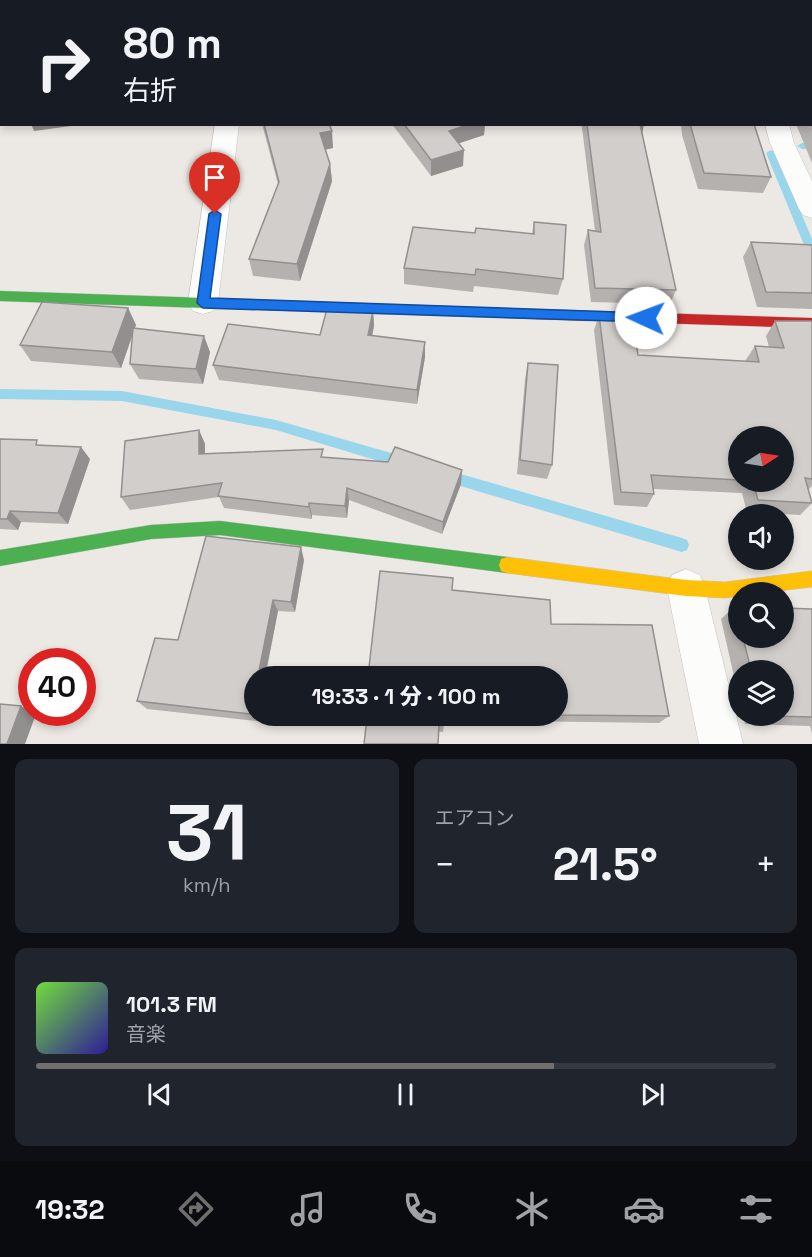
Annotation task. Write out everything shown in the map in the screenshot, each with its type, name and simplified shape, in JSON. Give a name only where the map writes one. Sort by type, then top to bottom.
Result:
[{"type":"street","points":[[203,303],[227,126]]},
{"type":"street","points":[[778,126],[782,143],[812,209]]},
{"type":"street","points":[[0,296],[812,323]]},
{"type":"street","points":[[0,558],[151,532],[220,528],[686,588],[725,590],[812,579]]},
{"type":"street","points":[[686,588],[721,744]]},
{"type":"building","points":[[265,126],[330,126],[332,131],[320,133],[330,164],[297,264],[249,259],[279,182]]},
{"type":"building","points":[[406,126],[464,126],[449,131],[464,150],[431,160]]},
{"type":"building","points":[[587,126],[640,126],[676,290],[595,288],[588,230],[601,232]]},
{"type":"building","points":[[691,126],[755,126],[771,177],[704,173]]},
{"type":"building","points":[[534,222],[566,225],[563,279],[476,269],[475,275],[404,268],[413,227],[475,233],[476,228],[534,234]]},
{"type":"building","points":[[751,242],[812,245],[812,293],[766,292]]},
{"type":"building","points":[[42,302],[128,308],[112,352],[20,345]]},
{"type":"building","points":[[328,305],[373,311],[368,335],[425,342],[417,390],[213,365],[228,324],[320,335]]},
{"type":"building","points":[[599,315],[632,316],[638,355],[759,362],[755,346],[784,348],[775,321],[812,321],[812,479],[805,478],[812,503],[758,500],[756,492],[794,492],[794,426],[728,426],[728,479],[651,475],[654,494],[621,492]]},
{"type":"building","points":[[133,328],[204,336],[196,369],[130,364]]},
{"type":"building","points":[[528,363],[558,365],[552,465],[520,460]]},
{"type":"building","points":[[199,430],[199,454],[323,449],[321,457],[388,462],[395,447],[462,470],[443,522],[347,488],[345,506],[309,503],[309,507],[218,496],[222,483],[121,497],[125,441]]},
{"type":"building","points":[[0,439],[37,440],[36,445],[81,447],[58,513],[10,511],[7,519],[0,519]]},
{"type":"building","points":[[206,536],[301,547],[291,602],[273,600],[260,666],[244,666],[244,713],[137,701],[155,638],[178,640]]},
{"type":"building","points":[[380,571],[453,578],[452,590],[550,600],[551,624],[652,625],[669,716],[568,715],[568,666],[369,666]]},
{"type":"building","points":[[794,608],[812,609],[812,717],[794,717],[794,660],[748,660],[746,648],[794,648]]},
{"type":"building","points":[[0,704],[18,706],[18,714],[7,744],[0,744]]},
{"type":"building","points":[[366,726],[439,726],[438,744],[364,744]]},
{"type":"waterway","points":[[802,146],[812,146]]},
{"type":"waterway","points":[[771,153],[812,252]]},
{"type":"waterway","points":[[0,394],[122,396],[276,425],[405,463]]},
{"type":"waterway","points":[[447,476],[682,545]]},
{"type":"traffic: fast","points":[[0,296],[531,314]]},
{"type":"traffic: fast","points":[[0,558],[151,532],[220,528],[507,565]]},
{"type":"traffic: slow","points":[[507,565],[686,588],[725,590],[812,579]]},
{"type":"traffic: jam","points":[[531,314],[812,323]]},
{"type":"route","points":[[215,214],[203,303],[646,318]]}]
